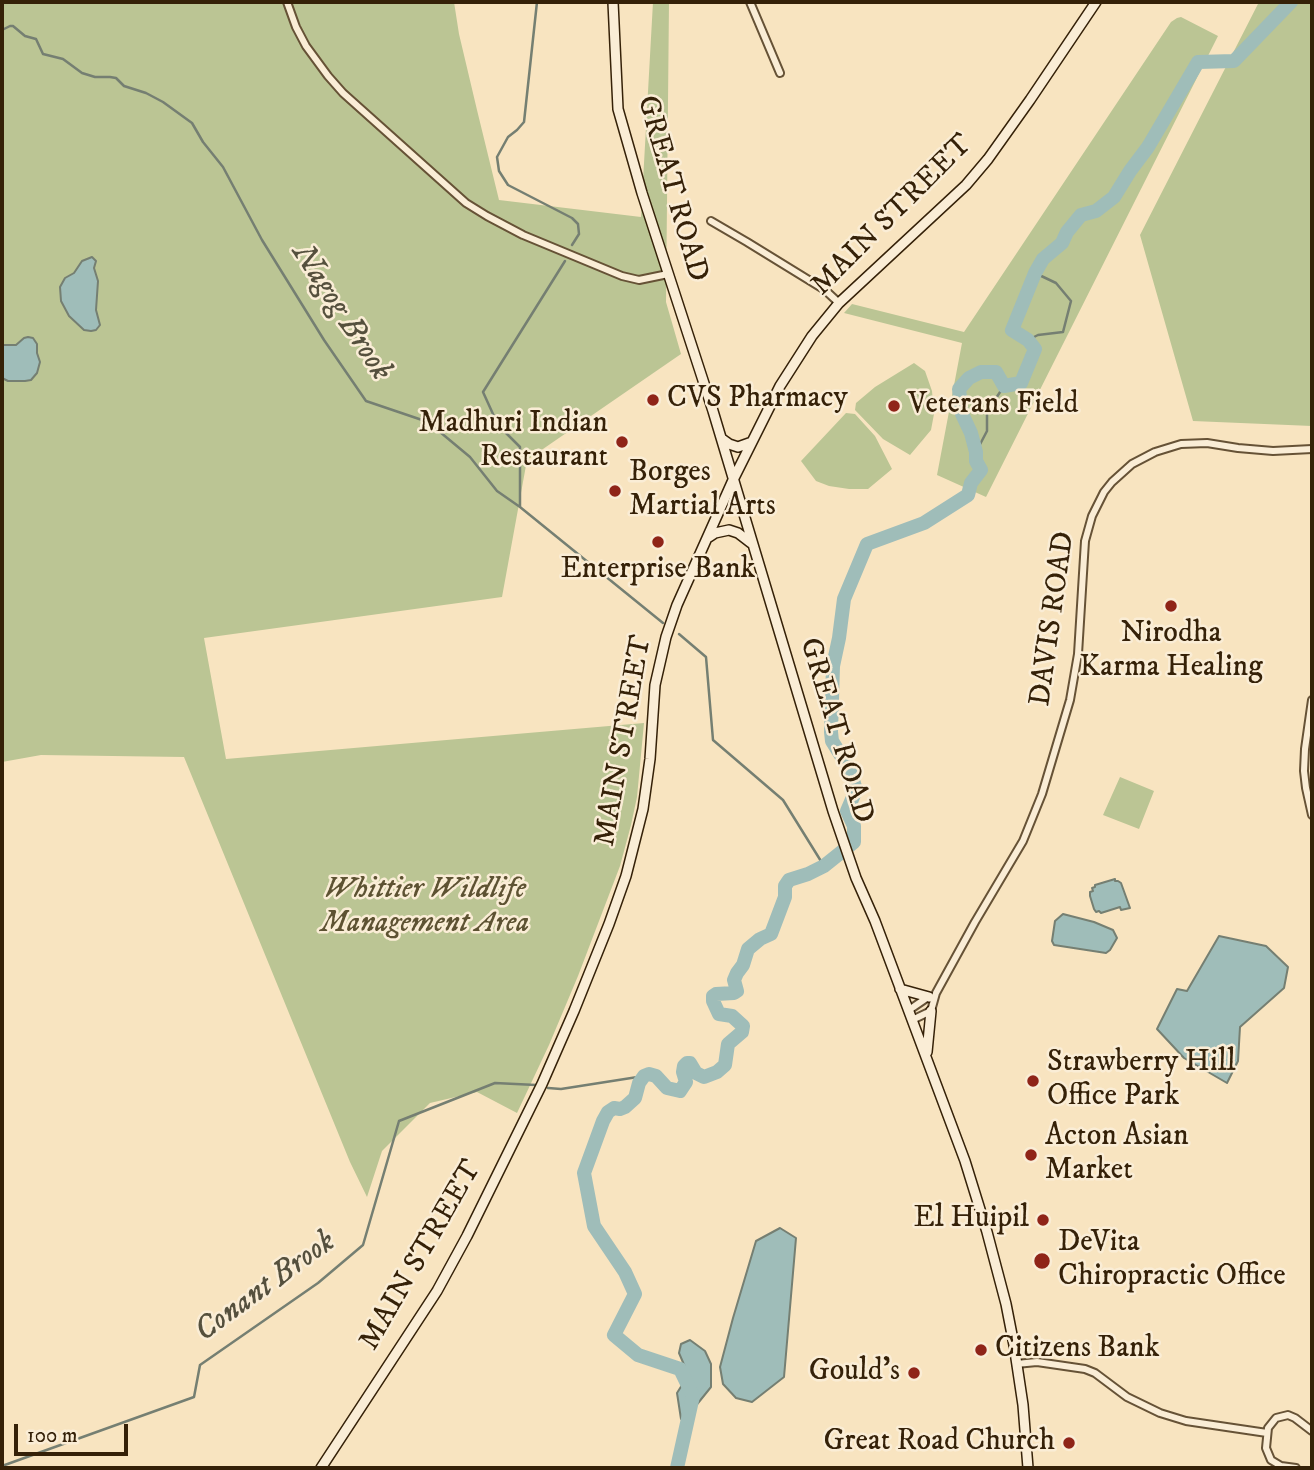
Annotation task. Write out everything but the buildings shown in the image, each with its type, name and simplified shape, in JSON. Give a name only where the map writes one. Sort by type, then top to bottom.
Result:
[{"type":"main road","name":"GREAT ROAD","points":[[613,2],[618,109],[642,193],[721,439],[843,843],[927,1057],[965,1161],[987,1232],[1006,1304],[1023,1405],[1028,1468]]},
{"type":"main road","name":"MAIN STREET","points":[[321,1468],[437,1291],[467,1237],[542,1084],[574,1011],[622,888],[643,808],[650,759],[654,692],[661,652],[677,605],[733,480],[780,386],[812,336],[839,303],[966,185],[988,159],[1096,2]]},
{"type":"main road","points":[[721,439],[738,447],[752,442]]},
{"type":"main road","points":[[709,537],[729,530],[743,536],[752,544]]},
{"type":"main road","points":[[900,989],[932,995]]},
{"type":"main road","points":[[927,1057],[931,1011]]},
{"type":"street","points":[[287,2],[300,35],[343,93],[466,203],[523,235],[622,276],[639,280],[668,274]]},
{"type":"street","points":[[750,2],[780,73]]},
{"type":"street","points":[[711,221],[824,290],[839,303]]},
{"type":"street","name":"DAVIS ROAD","points":[[909,1010],[932,995],[1023,841],[1042,794],[1070,700],[1078,654],[1084,541],[1104,492],[1132,464],[1155,452],[1181,444],[1208,443],[1238,449],[1273,451],[1312,449]]},
{"type":"street","points":[[1312,700],[1306,788],[1312,815]]},
{"type":"street","name":"DAVIS ROAD","points":[[931,1011],[932,995]]},
{"type":"street","points":[[912,1020],[931,1011]]},
{"type":"street","points":[[1016,1364],[1037,1362],[1086,1369],[1127,1397],[1160,1413],[1186,1421],[1267,1433]]},
{"type":"street","points":[[1296,1468],[1270,1461],[1267,1452],[1269,1426],[1275,1419],[1286,1415],[1297,1419],[1312,1431]]},
{"type":"green space","name":"Whittier Wildlife Management Area","points":[[2,2],[454,2],[459,34],[499,200],[641,217],[653,2],[669,2],[666,302],[681,354],[527,460],[502,597],[204,638],[226,759],[644,723],[637,797],[620,866],[578,976],[517,1113],[477,1092],[430,1103],[382,1151],[367,1197],[350,1162],[184,757],[41,755],[2,762]]},
{"type":"green space","points":[[1259,2],[1312,2],[1312,426],[1193,421],[1140,235]]},
{"type":"green space","points":[[1181,17],[1218,36],[986,497],[937,475],[962,343],[844,313],[852,304],[964,332],[1171,22]]},
{"type":"green space","name":"Veterans Field","points":[[914,363],[925,371],[932,391],[934,414],[931,430],[910,455],[883,439],[855,410],[856,403],[875,387]]},
{"type":"green space","name":"Veterans Field","points":[[846,413],[855,414],[875,436],[892,469],[868,489],[829,486],[816,481],[801,461]]},
{"type":"green space","points":[[1120,777],[1154,791],[1139,829],[1103,815]]},
{"type":"water","points":[[92,257],[96,261],[96,310],[100,325],[91,331],[84,330],[69,316],[61,301],[60,287],[82,261]]},
{"type":"water","points":[[28,337],[33,338],[37,344],[40,362],[37,373],[31,380],[25,381],[8,381],[2,378],[2,345],[16,345]]},
{"type":"water","points":[[1115,879],[1121,883],[1130,908],[1121,910],[1120,907],[1096,912],[1090,896],[1092,888]]},
{"type":"water","points":[[1063,914],[1113,930],[1117,938],[1110,950],[1106,953],[1054,945],[1052,941],[1055,921]]},
{"type":"water","points":[[1219,936],[1266,946],[1288,967],[1284,988],[1240,1027],[1238,1061],[1227,1083],[1184,1058],[1157,1029],[1177,989],[1187,991]]},
{"type":"water","points":[[780,1228],[796,1238],[784,1377],[752,1402],[736,1398],[723,1384],[720,1367],[756,1241]]},
{"type":"water","points":[[690,1340],[705,1351],[711,1364],[711,1387],[686,1418],[681,1419],[677,1393],[682,1385],[685,1367],[679,1353],[681,1344]]},
{"type":"waterway","points":[[537,2],[524,122],[508,137],[497,157],[499,171],[508,185],[572,218],[578,224],[579,234],[572,245]]},
{"type":"waterway","points":[[677,1468],[693,1396],[680,1369],[638,1355],[614,1335],[635,1294],[625,1272],[594,1226],[584,1173],[603,1121],[608,1112],[614,1108],[625,1107],[635,1098],[644,1076],[656,1076],[667,1088],[680,1091],[686,1082],[683,1072],[687,1063],[704,1077],[717,1072],[725,1065],[728,1044],[742,1032],[743,1026],[732,1016],[719,1014],[713,996],[737,991],[734,980],[748,949],[771,934],[789,880],[824,866],[854,842],[854,826],[847,811],[856,790],[850,770],[832,741],[831,732],[833,666],[844,599],[867,544],[924,523],[968,495],[971,483],[981,470],[976,461],[971,433],[962,414],[959,389],[969,378],[981,372],[996,372],[1004,386],[1021,383],[1035,349],[1028,340],[1012,330],[1043,259],[1062,243],[1081,215],[1096,211],[1114,197],[1148,147],[1198,62],[1234,61],[1291,2]]},
{"type":"waterway","name":"Nagog Brook","points":[[2,30],[13,26],[25,36],[36,39],[43,54],[63,59],[82,73],[116,78],[124,86],[163,102],[192,123],[223,167],[262,240],[324,340],[366,401],[428,422],[470,457],[497,491],[663,623]]},
{"type":"waterway","points":[[520,507],[520,447],[498,425],[483,392],[565,261]]},
{"type":"waterway","points":[[1028,340],[1038,335],[1063,332],[1071,301],[1056,283],[1035,273]]},
{"type":"waterway","points":[[976,452],[987,431],[987,412],[1004,386]]},
{"type":"waterway","name":"Nagog Brook","points":[[679,634],[706,657],[713,740],[783,800],[824,866]]},
{"type":"waterway","name":"Conant Brook","points":[[548,1088],[561,1089],[644,1076]]},
{"type":"waterway","name":"Conant Brook","points":[[2,1466],[194,1397],[200,1365],[318,1283],[363,1245],[399,1121],[495,1083],[536,1085]]},
{"type":"place","name":"CVS Pharmacy","points":[[653,400]]},
{"type":"place","name":"Veterans Field","points":[[894,406]]},
{"type":"place","name":"Madhuri Indian Restaurant","points":[[622,442]]},
{"type":"place","name":"Borges Martial Arts","points":[[615,491]]},
{"type":"place","name":"Enterprise Bank","points":[[658,542]]},
{"type":"place","name":"Nirodha Karma Healing","points":[[1171,606]]},
{"type":"place","name":"Strawberry Hill Office Park","points":[[1033,1081]]},
{"type":"place","name":"Acton Asian Market","points":[[1031,1155]]},
{"type":"place","name":"El Huipil","points":[[1043,1220]]},
{"type":"place","name":"DeVita Chiropractic Office","points":[[1042,1261]]},
{"type":"place","name":"Citizens Bank","points":[[981,1350]]},
{"type":"place","name":"Gould's","points":[[914,1373]]},
{"type":"place","name":"Great Road Church","points":[[1069,1443]]}]
